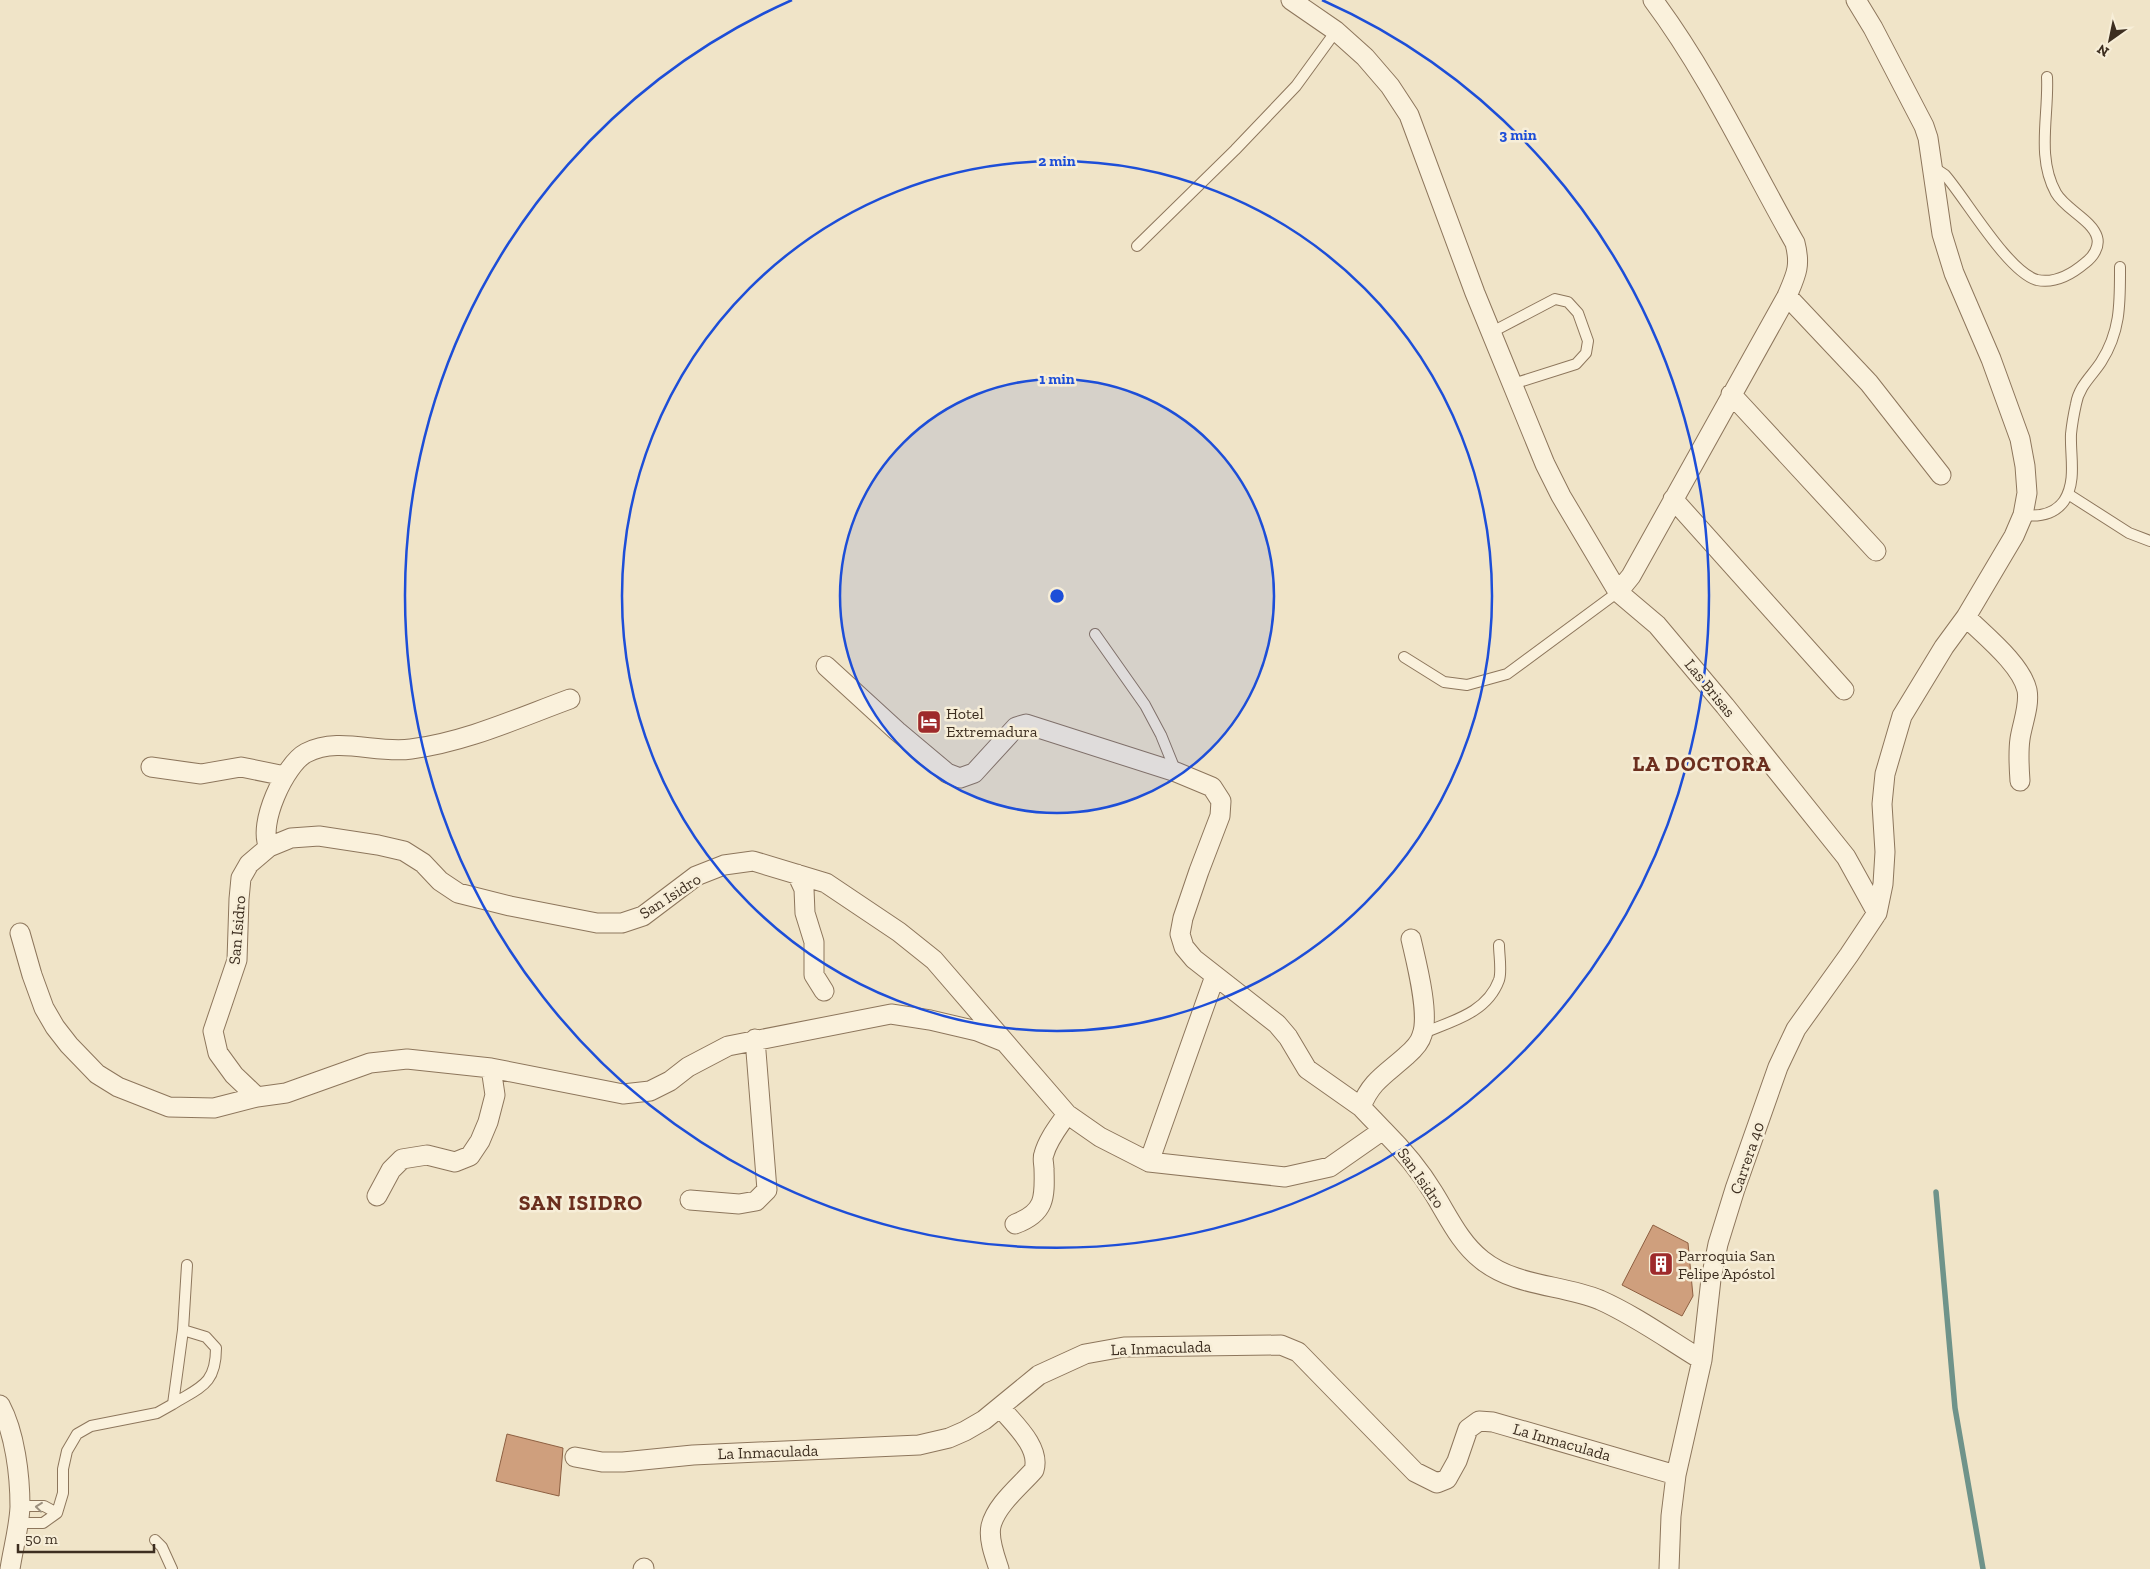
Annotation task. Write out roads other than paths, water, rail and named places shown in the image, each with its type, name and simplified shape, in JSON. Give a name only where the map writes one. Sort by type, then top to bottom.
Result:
[{"type":"street","name":"Las Brisas","points":[[1291,0],[1336,31],[1365,57],[1390,86],[1409,115],[1475,293],[1545,464],[1561,496],[1618,592],[1657,625],[1725,706],[1846,857],[1877,913]]},
{"type":"street","points":[[1618,592],[1631,576],[1787,296],[1797,272],[1798,257],[1795,243],[1708,87],[1673,27],[1653,0]]},
{"type":"street","name":"Carrera 40","points":[[1669,1569],[1671,1516],[1676,1475],[1702,1360],[1711,1279],[1718,1244],[1778,1067],[1799,1024],[1877,913],[1883,884],[1885,852],[1882,804],[1885,774],[1902,716],[1944,646],[1966,617],[2014,536],[2023,515],[2027,493],[2020,439],[1991,358],[1954,273],[1942,234],[1931,171],[1930,152],[1924,126],[1873,28],[1856,0]]},
{"type":"street","points":[[1787,296],[1869,383],[1941,475]]},
{"type":"street","points":[[1731,394],[1876,551]]},
{"type":"street","points":[[1673,499],[1844,690]]},
{"type":"street","points":[[1966,617],[2007,658],[2027,690],[2026,712],[2018,760],[2020,782]]},
{"type":"street","points":[[826,666],[903,736],[948,773],[960,778],[974,773],[1016,726],[1026,724],[1176,772],[1212,787],[1221,801],[1220,816],[1183,918],[1180,934],[1184,947],[1194,959],[1277,1024],[1288,1037],[1307,1070],[1361,1107],[1383,1130]]},
{"type":"street","points":[[269,847],[266,836],[270,813],[285,776],[295,762],[304,754],[318,748],[333,745],[409,750],[440,744],[570,700]]},
{"type":"street","points":[[150,766],[202,774],[241,767],[285,776]]},
{"type":"street","name":"San Isidro","points":[[1007,1043],[977,1031],[930,1020],[890,1014],[755,1039],[728,1046],[688,1067],[670,1081],[650,1091],[623,1094],[491,1068],[407,1059],[370,1063],[286,1093],[257,1097],[234,1075],[218,1053],[213,1031],[238,960],[241,878],[249,864],[269,847],[291,838],[319,836],[404,851],[422,863],[440,881],[458,893],[510,906],[597,923],[622,923],[643,916],[696,876],[724,865],[753,861],[826,883],[899,932],[934,960],[1007,1043],[1067,1114],[1100,1137],[1149,1162],[1284,1177],[1330,1167],[1383,1130],[1403,1150],[1418,1169],[1455,1230],[1480,1259],[1498,1272],[1523,1281],[1575,1292],[1600,1300],[1631,1316],[1702,1360]]},
{"type":"street","points":[[797,874],[804,889],[805,913],[814,942],[814,975],[824,991]]},
{"type":"street","points":[[20,933],[37,992],[55,1028],[82,1061],[98,1074],[118,1087],[168,1107],[214,1108],[257,1097]]},
{"type":"street","points":[[1361,1107],[1367,1091],[1379,1077],[1407,1056],[1419,1043],[1423,1033],[1423,999],[1411,939]]},
{"type":"street","points":[[1149,1162],[1215,976]]},
{"type":"street","points":[[690,1200],[739,1204],[756,1201],[767,1190],[755,1039]]},
{"type":"street","points":[[377,1196],[391,1170],[402,1159],[427,1155],[456,1162],[470,1156],[480,1141],[496,1095],[491,1068]]},
{"type":"street","points":[[1015,1224],[1029,1218],[1038,1209],[1045,1194],[1043,1155],[1051,1138],[1067,1114]]},
{"type":"street","name":"La Inmaculada","points":[[575,1457],[602,1462],[623,1462],[693,1455],[919,1445],[949,1438],[965,1431],[984,1420],[1039,1375],[1085,1354],[1124,1347],[1281,1345],[1298,1352],[1415,1472],[1437,1483],[1447,1479],[1468,1429],[1479,1421],[1493,1422],[1676,1475]]},
{"type":"street","points":[[0,1405],[6,1417],[17,1466],[19,1514],[10,1569]]},
{"type":"street","points":[[999,1569],[993,1551],[990,1528],[997,1512],[1034,1470],[1037,1461],[1032,1448],[1000,1406]]},
{"type":"lane","points":[[1138,246],[1235,150],[1289,93],[1336,31]]},
{"type":"lane","points":[[1931,171],[1936,169],[1945,175],[1993,240],[2028,276],[2037,280],[2059,280],[2087,261],[2094,253],[2097,237],[2094,230],[2063,203],[2056,193],[2046,165],[2044,146],[2048,102],[2047,77]]},
{"type":"lane","points":[[2023,515],[2036,517],[2050,513],[2062,503],[2068,494],[2072,470],[2071,433],[2076,402],[2085,382],[2100,363],[2116,334],[2119,314],[2120,266]]},
{"type":"lane","points":[[1492,332],[1555,299],[1568,302],[1578,313],[1588,341],[1586,353],[1576,364],[1512,384]]},
{"type":"lane","points":[[2068,494],[2129,533],[2150,541]]},
{"type":"lane","points":[[1404,657],[1444,682],[1467,685],[1507,674],[1618,592]]},
{"type":"lane","points":[[1094,634],[1145,705],[1161,735],[1176,772]]},
{"type":"lane","points":[[1423,1033],[1474,1012],[1488,998],[1499,980],[1499,945]]},
{"type":"lane","points":[[173,1404],[183,1330],[187,1265]]},
{"type":"lane","points":[[19,1514],[43,1523],[57,1513],[63,1493],[63,1469],[67,1451],[77,1434],[91,1426],[157,1413],[207,1382],[216,1366],[216,1348],[206,1337],[183,1330]]},
{"type":"lane","points":[[19,1514],[44,1506],[57,1513]]},
{"type":"lane","points":[[155,1540],[162,1547],[172,1569]]},
{"type":"waterway","points":[[1936,1192],[1955,1408],[1983,1569]]},
{"type":"place","name":"Hotel Extremadura","points":[[929,722]]},
{"type":"place","name":"Parroquia San Felipe Apóstol","points":[[1661,1264]]},
{"type":"district","name":"LA DOCTORA","points":[[1702,763]]},
{"type":"district","name":"SAN ISIDRO","points":[[581,1202]]}]
